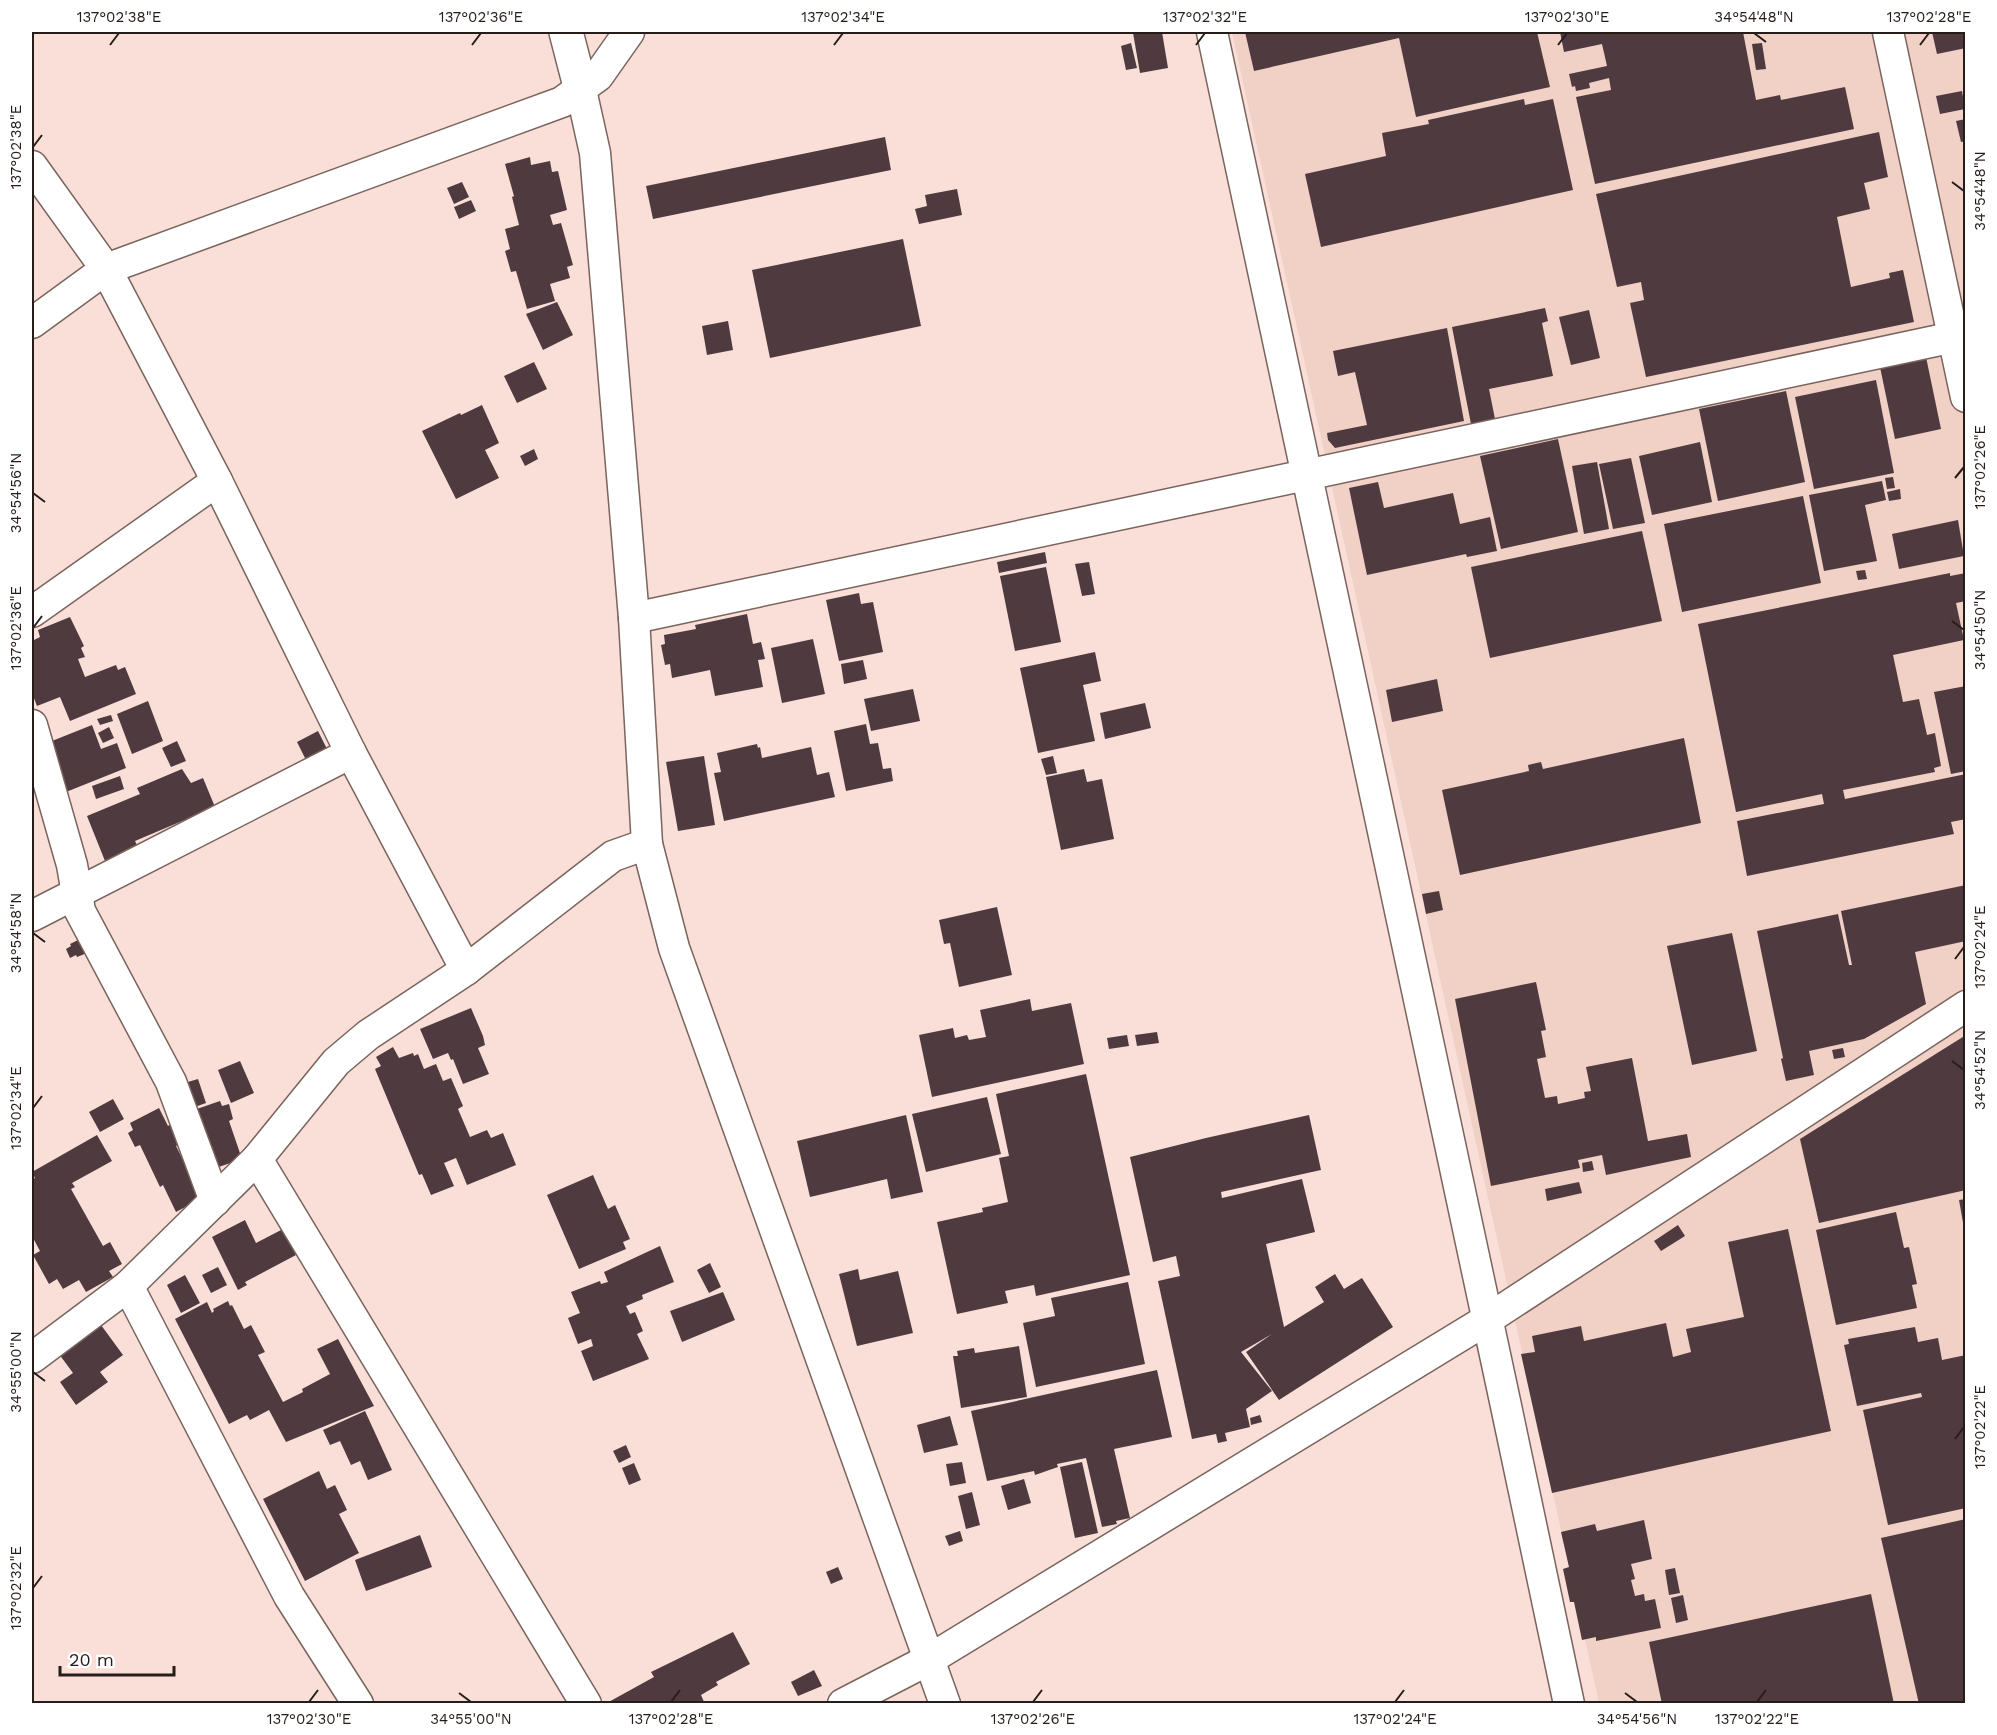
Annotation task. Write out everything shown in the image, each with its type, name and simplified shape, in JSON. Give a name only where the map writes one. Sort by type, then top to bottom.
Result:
[{"type":"street","points":[[566,32],[595,153],[634,618],[647,844],[674,948],[945,1704]]},
{"type":"street","points":[[32,323],[106,269],[561,102],[598,76],[629,32]]},
{"type":"street","points":[[1212,32],[1569,1704]]},
{"type":"street","points":[[1888,32],[1965,397]]},
{"type":"street","points":[[32,166],[106,269],[217,481],[351,753],[466,970]]},
{"type":"street","points":[[634,618],[1954,337]]},
{"type":"street","points":[[32,612],[217,481]]},
{"type":"street","points":[[32,725],[72,865],[80,911],[171,1082],[215,1201]]},
{"type":"street","points":[[32,916],[351,753]]},
{"type":"street","points":[[32,1358],[128,1286],[257,1159],[336,1062],[368,1035],[466,970],[613,856],[647,844]]},
{"type":"street","points":[[843,1704],[930,1659],[1488,1318],[1965,1006]]},
{"type":"street","points":[[257,1159],[586,1704]]},
{"type":"street","points":[[128,1286],[289,1596],[358,1704]]},
{"type":"shaded area","points":[[1232,32],[1965,32],[1965,1703],[1599,1703]]},
{"type":"building","points":[[1162,32],[1168,68],[1140,73],[1133,33]]},
{"type":"building","points":[[1245,32],[1537,32],[1550,87],[1416,117],[1399,38],[1254,71]]},
{"type":"building","points":[[1560,32],[1743,32],[1756,100],[1780,95],[1781,100],[1845,87],[1854,129],[1595,184],[1576,97],[1611,90],[1609,78],[1589,83],[1590,88],[1576,91],[1575,86],[1572,87],[1569,74],[1607,66],[1602,44],[1564,52]]},
{"type":"building","points":[[1932,32],[1966,32],[1966,48],[1937,54]]},
{"type":"building","points":[[1131,43],[1137,68],[1126,70],[1121,46]]},
{"type":"building","points":[[1762,43],[1766,69],[1756,70],[1752,44]]},
{"type":"building","points":[[1962,91],[1965,109],[1940,114],[1936,96]]},
{"type":"building","points":[[1524,99],[1525,105],[1553,99],[1573,190],[1321,247],[1305,174],[1386,156],[1382,133],[1429,124],[1428,120]]},
{"type":"building","points":[[1966,119],[1966,141],[1961,142],[1956,121]]},
{"type":"building","points":[[1879,132],[1888,177],[1864,183],[1870,209],[1837,217],[1851,287],[1890,278],[1889,273],[1903,270],[1914,322],[1646,377],[1630,303],[1644,300],[1641,282],[1617,287],[1596,194]]},
{"type":"building","points":[[885,137],[891,170],[653,219],[646,186]]},
{"type":"building","points":[[530,157],[531,165],[550,161],[552,172],[558,171],[567,210],[550,215],[553,225],[561,223],[573,265],[567,267],[570,278],[550,284],[555,301],[527,309],[516,271],[511,272],[505,251],[510,249],[505,229],[519,225],[505,164]]},
{"type":"building","points":[[462,182],[469,197],[454,204],[447,188]]},
{"type":"building","points":[[957,189],[962,215],[919,224],[915,209],[927,206],[925,195]]},
{"type":"building","points":[[471,200],[476,211],[459,219],[454,207]]},
{"type":"building","points":[[903,239],[921,326],[770,358],[752,270]]},
{"type":"building","points":[[557,302],[573,335],[543,350],[526,314]]},
{"type":"building","points":[[1545,308],[1548,321],[1542,323],[1553,376],[1489,389],[1495,419],[1471,424],[1452,327]]},
{"type":"building","points":[[1589,310],[1600,358],[1571,365],[1559,317]]},
{"type":"building","points":[[728,321],[733,350],[707,355],[702,326]]},
{"type":"building","points":[[1447,328],[1464,421],[1335,448],[1328,440],[1327,433],[1367,425],[1355,372],[1338,376],[1333,351]]},
{"type":"building","points":[[1926,357],[1941,429],[1895,439],[1880,367]]},
{"type":"building","points":[[534,362],[547,389],[517,403],[504,376]]},
{"type":"building","points":[[1876,380],[1894,473],[1814,489],[1795,397]]},
{"type":"building","points":[[1786,391],[1805,482],[1718,501],[1699,409]]},
{"type":"building","points":[[482,405],[499,443],[485,450],[499,478],[456,499],[422,431]]},
{"type":"building","points":[[1558,439],[1578,532],[1501,549],[1480,456]]},
{"type":"building","points":[[1700,442],[1712,502],[1652,515],[1639,456]]},
{"type":"building","points":[[534,449],[538,459],[525,466],[520,456]]},
{"type":"building","points":[[1631,458],[1645,523],[1613,529],[1599,464]]},
{"type":"building","points":[[1597,462],[1609,529],[1584,534],[1572,466]]},
{"type":"building","points":[[1893,477],[1895,488],[1887,489],[1885,478]]},
{"type":"building","points":[[1882,481],[1886,500],[1865,505],[1877,561],[1824,571],[1809,495]]},
{"type":"building","points":[[1378,482],[1384,508],[1453,493],[1460,524],[1490,517],[1497,551],[1467,557],[1466,554],[1367,575],[1349,488]]},
{"type":"building","points":[[1900,489],[1901,499],[1889,501],[1887,492]]},
{"type":"building","points":[[1803,496],[1821,583],[1682,612],[1664,524]]},
{"type":"building","points":[[1958,520],[1964,556],[1899,569],[1892,534]]},
{"type":"building","points":[[1642,531],[1662,621],[1490,658],[1471,567]]},
{"type":"building","points":[[1045,552],[1047,563],[999,573],[997,562]]},
{"type":"building","points":[[1089,562],[1095,594],[1082,596],[1075,564]]},
{"type":"building","points":[[1046,567],[1061,642],[1015,651],[1000,576]]},
{"type":"building","points":[[1865,570],[1867,579],[1858,580],[1856,571]]},
{"type":"building","points":[[1950,573],[1950,576],[1966,573],[1966,601],[1956,603],[1964,640],[1893,655],[1903,702],[1919,699],[1927,735],[1935,733],[1941,766],[1934,768],[1935,772],[1843,790],[1845,799],[1966,774],[1966,819],[1951,822],[1954,834],[1747,876],[1737,821],[1824,804],[1822,794],[1736,812],[1698,624]]},
{"type":"building","points":[[859,593],[861,604],[873,602],[883,652],[839,661],[826,600]]},
{"type":"building","points":[[747,614],[753,644],[761,642],[765,659],[758,660],[763,687],[715,696],[710,670],[672,678],[670,664],[665,665],[661,645],[665,644],[664,635],[696,629],[695,625]]},
{"type":"building","points":[[70,617],[84,646],[81,648],[85,657],[78,659],[85,677],[116,665],[118,670],[125,667],[136,694],[70,721],[60,697],[37,706],[32,693],[32,641],[40,637],[38,630]]},
{"type":"building","points":[[813,639],[825,694],[782,703],[771,648]]},
{"type":"building","points":[[1095,652],[1101,681],[1083,685],[1095,741],[1038,753],[1020,668]]},
{"type":"building","points":[[863,660],[867,679],[844,684],[841,664]]},
{"type":"building","points":[[1437,679],[1443,711],[1392,722],[1386,690]]},
{"type":"building","points":[[1966,686],[1966,771],[1951,774],[1934,692]]},
{"type":"building","points":[[913,689],[920,721],[871,731],[864,699]]},
{"type":"building","points":[[148,701],[163,741],[132,754],[117,714]]},
{"type":"building","points":[[1145,703],[1151,728],[1105,739],[1100,713]]},
{"type":"building","points":[[111,715],[113,721],[100,725],[97,719]]},
{"type":"building","points":[[866,724],[870,744],[878,743],[883,769],[891,768],[893,781],[846,791],[834,731]]},
{"type":"building","points":[[92,725],[101,749],[117,743],[126,768],[66,792],[47,743]]},
{"type":"building","points":[[109,727],[114,738],[103,743],[98,733]]},
{"type":"building","points":[[318,731],[327,749],[306,760],[297,742]]},
{"type":"building","points":[[1684,738],[1701,823],[1460,875],[1442,790],[1529,771],[1528,765],[1541,762],[1543,769]]},
{"type":"building","points":[[177,741],[186,761],[171,767],[162,748]]},
{"type":"building","points":[[757,744],[758,748],[760,747],[762,758],[811,747],[817,775],[829,772],[835,797],[724,821],[714,773],[721,772],[717,753]]},
{"type":"building","points":[[704,756],[715,825],[678,831],[666,762]]},
{"type":"building","points":[[1053,756],[1057,773],[1046,775],[1041,759]]},
{"type":"building","points":[[182,769],[191,783],[203,778],[215,807],[135,841],[138,847],[105,861],[87,816],[140,794],[137,788]]},
{"type":"building","points":[[1084,769],[1087,782],[1102,779],[1114,839],[1061,850],[1046,777]]},
{"type":"building","points":[[120,776],[124,789],[96,799],[92,786]]},
{"type":"building","points":[[1966,885],[1966,941],[1915,952],[1926,1004],[1864,1039],[1809,1051],[1814,1075],[1786,1081],[1757,931],[1838,914],[1849,965],[1852,965],[1841,911]]},
{"type":"building","points":[[1439,891],[1443,910],[1426,914],[1422,894]]},
{"type":"building","points":[[997,907],[1012,975],[959,987],[950,943],[944,944],[939,920]]},
{"type":"building","points":[[1732,933],[1757,1051],[1692,1065],[1667,946]]},
{"type":"building","points":[[80,939],[87,953],[70,958],[66,949]]},
{"type":"building","points":[[1536,982],[1546,1030],[1541,1031],[1546,1057],[1537,1059],[1545,1098],[1557,1096],[1558,1104],[1585,1098],[1584,1092],[1591,1091],[1586,1067],[1632,1058],[1648,1141],[1687,1134],[1691,1157],[1606,1175],[1602,1155],[1578,1160],[1580,1168],[1491,1186],[1455,999]]},
{"type":"building","points":[[1030,999],[1032,1011],[1071,1003],[1084,1064],[932,1097],[919,1035],[953,1028],[955,1038],[967,1035],[969,1040],[986,1037],[980,1010]]},
{"type":"building","points":[[471,1008],[483,1036],[485,1045],[478,1048],[489,1074],[463,1084],[453,1059],[451,1060],[448,1053],[433,1059],[420,1029]]},
{"type":"building","points":[[1157,1032],[1159,1043],[1137,1046],[1135,1035]]},
{"type":"building","points":[[1127,1035],[1129,1046],[1109,1049],[1107,1038]]},
{"type":"building","points":[[1966,1035],[1966,1190],[1819,1223],[1800,1139]]},
{"type":"building","points":[[393,1047],[399,1058],[413,1053],[414,1056],[418,1054],[424,1069],[436,1064],[443,1081],[451,1078],[463,1106],[458,1109],[470,1137],[487,1130],[491,1138],[503,1133],[516,1165],[467,1185],[456,1158],[444,1163],[454,1186],[431,1195],[422,1174],[419,1175],[375,1069],[381,1066],[376,1057]]},
{"type":"building","points":[[1843,1048],[1845,1057],[1834,1059],[1832,1050]]},
{"type":"building","points":[[240,1061],[254,1093],[231,1103],[218,1070]]},
{"type":"building","points":[[1086,1074],[1130,1275],[1036,1296],[1034,1285],[1005,1291],[1008,1303],[957,1314],[937,1222],[983,1212],[982,1208],[1008,1202],[999,1158],[1009,1156],[996,1094]]},
{"type":"building","points":[[198,1079],[206,1103],[189,1109],[181,1084]]},
{"type":"building","points":[[987,1097],[1001,1154],[926,1172],[912,1114]]},
{"type":"building","points":[[113,1099],[124,1119],[100,1132],[89,1112]]},
{"type":"building","points":[[220,1101],[222,1106],[229,1104],[233,1119],[229,1121],[242,1159],[207,1171],[188,1112]]},
{"type":"building","points":[[159,1108],[168,1126],[172,1123],[182,1143],[176,1146],[202,1198],[176,1212],[163,1185],[160,1187],[140,1145],[135,1147],[128,1133],[133,1130],[130,1123]]},
{"type":"building","points":[[906,1115],[923,1192],[891,1199],[887,1179],[810,1197],[797,1141]]},
{"type":"building","points":[[1309,1115],[1321,1170],[1221,1192],[1222,1198],[1302,1179],[1315,1232],[1266,1244],[1284,1327],[1324,1302],[1315,1287],[1335,1274],[1344,1289],[1362,1278],[1393,1327],[1279,1400],[1246,1352],[1272,1334],[1241,1352],[1272,1391],[1246,1409],[1250,1427],[1225,1433],[1227,1441],[1218,1443],[1216,1434],[1192,1439],[1158,1281],[1180,1276],[1176,1256],[1153,1262],[1130,1157]]},
{"type":"building","points":[[97,1135],[112,1161],[72,1183],[75,1187],[71,1189],[103,1246],[110,1242],[122,1264],[109,1271],[113,1277],[86,1292],[79,1280],[63,1289],[57,1279],[49,1284],[33,1255],[40,1251],[32,1236],[32,1180],[35,1178],[32,1172]]},
{"type":"building","points":[[1592,1161],[1594,1170],[1583,1172],[1582,1163]]},
{"type":"building","points":[[593,1175],[608,1209],[615,1205],[630,1239],[623,1242],[626,1249],[579,1269],[547,1195]]},
{"type":"building","points":[[1579,1182],[1582,1193],[1547,1201],[1545,1189]]},
{"type":"building","points":[[1966,1199],[1966,1228],[1964,1228],[1959,1200]]},
{"type":"building","points":[[1896,1212],[1904,1248],[1909,1247],[1917,1284],[1912,1285],[1917,1308],[1836,1325],[1816,1230]]},
{"type":"building","points":[[245,1220],[256,1243],[283,1229],[296,1255],[245,1282],[247,1285],[238,1290],[212,1237]]},
{"type":"building","points":[[1678,1225],[1685,1236],[1661,1251],[1654,1241]]},
{"type":"building","points":[[1788,1229],[1831,1431],[1552,1493],[1521,1354],[1535,1352],[1532,1336],[1581,1326],[1584,1341],[1666,1323],[1673,1357],[1691,1352],[1686,1329],[1744,1317],[1728,1242]]},
{"type":"building","points":[[660,1246],[674,1282],[642,1295],[643,1299],[626,1306],[630,1314],[635,1312],[643,1331],[637,1334],[649,1359],[593,1381],[581,1351],[593,1346],[591,1339],[578,1344],[568,1318],[580,1313],[571,1292],[600,1281],[601,1284],[608,1282],[604,1272]]},
{"type":"building","points":[[710,1263],[721,1287],[709,1293],[697,1270]]},
{"type":"building","points":[[218,1267],[227,1285],[211,1293],[202,1275]]},
{"type":"building","points":[[858,1269],[860,1280],[898,1271],[913,1333],[857,1346],[839,1274]]},
{"type":"building","points":[[185,1275],[200,1303],[181,1313],[167,1285]]},
{"type":"building","points":[[1128,1282],[1145,1364],[1036,1387],[1023,1323],[1055,1316],[1051,1298]]},
{"type":"building","points":[[723,1292],[735,1320],[682,1342],[670,1311]]},
{"type":"building","points":[[228,1301],[244,1329],[251,1325],[265,1352],[258,1355],[283,1402],[330,1374],[317,1349],[338,1339],[374,1406],[286,1442],[269,1410],[250,1420],[247,1415],[229,1424],[175,1319],[207,1302],[212,1313],[213,1309]]},
{"type":"building","points":[[101,1325],[123,1355],[100,1372],[108,1382],[76,1405],[60,1382],[73,1373],[59,1354]]},
{"type":"building","points":[[1915,1327],[1918,1342],[1938,1338],[1942,1360],[1966,1355],[1966,1508],[1888,1525],[1863,1410],[1922,1397],[1921,1393],[1857,1406],[1844,1345],[1849,1344],[1848,1339]]},
{"type":"building","points":[[1019,1346],[1027,1397],[961,1408],[953,1356],[958,1356],[957,1351],[974,1348],[975,1353]]},
{"type":"building","points":[[1157,1370],[1172,1437],[1114,1449],[1130,1518],[1102,1527],[1086,1458],[1057,1464],[1058,1467],[1035,1475],[1034,1471],[987,1481],[971,1411]]},
{"type":"building","points":[[365,1411],[392,1470],[368,1480],[360,1461],[351,1465],[340,1441],[330,1445],[323,1430]]},
{"type":"building","points":[[1260,1415],[1262,1422],[1251,1425],[1250,1418]]},
{"type":"building","points":[[950,1416],[958,1445],[924,1453],[917,1425]]},
{"type":"building","points":[[626,1445],[631,1457],[619,1463],[613,1451]]},
{"type":"building","points":[[962,1462],[966,1483],[950,1486],[946,1464]]},
{"type":"building","points":[[1082,1462],[1098,1533],[1075,1538],[1060,1467]]},
{"type":"building","points":[[634,1463],[641,1480],[629,1485],[622,1468]]},
{"type":"building","points":[[319,1471],[327,1489],[335,1485],[347,1510],[339,1514],[359,1553],[305,1581],[263,1499]]},
{"type":"building","points":[[1024,1479],[1031,1503],[1008,1510],[1001,1486]]},
{"type":"building","points":[[972,1492],[980,1525],[966,1529],[958,1496]]},
{"type":"building","points":[[1966,1519],[1966,1704],[1919,1704],[1881,1538]]},
{"type":"building","points":[[1644,1520],[1652,1559],[1631,1564],[1635,1579],[1631,1580],[1635,1596],[1644,1594],[1645,1601],[1655,1599],[1661,1628],[1596,1641],[1596,1637],[1582,1640],[1574,1602],[1570,1602],[1563,1569],[1569,1567],[1561,1532],[1595,1524],[1597,1531]]},
{"type":"building","points":[[960,1531],[963,1541],[949,1546],[945,1536]]},
{"type":"building","points":[[420,1535],[432,1567],[366,1591],[355,1560]]},
{"type":"building","points":[[838,1567],[843,1579],[831,1584],[826,1572]]},
{"type":"building","points":[[1675,1568],[1680,1593],[1669,1595],[1665,1570]]},
{"type":"building","points":[[1871,1594],[1894,1704],[1662,1704],[1649,1642]]},
{"type":"building","points":[[1683,1595],[1688,1620],[1676,1623],[1671,1598]]},
{"type":"building","points":[[733,1632],[750,1664],[716,1682],[718,1685],[701,1695],[705,1704],[605,1704],[654,1677],[651,1672]]},
{"type":"building","points":[[814,1670],[822,1686],[798,1696],[791,1682]]}]
